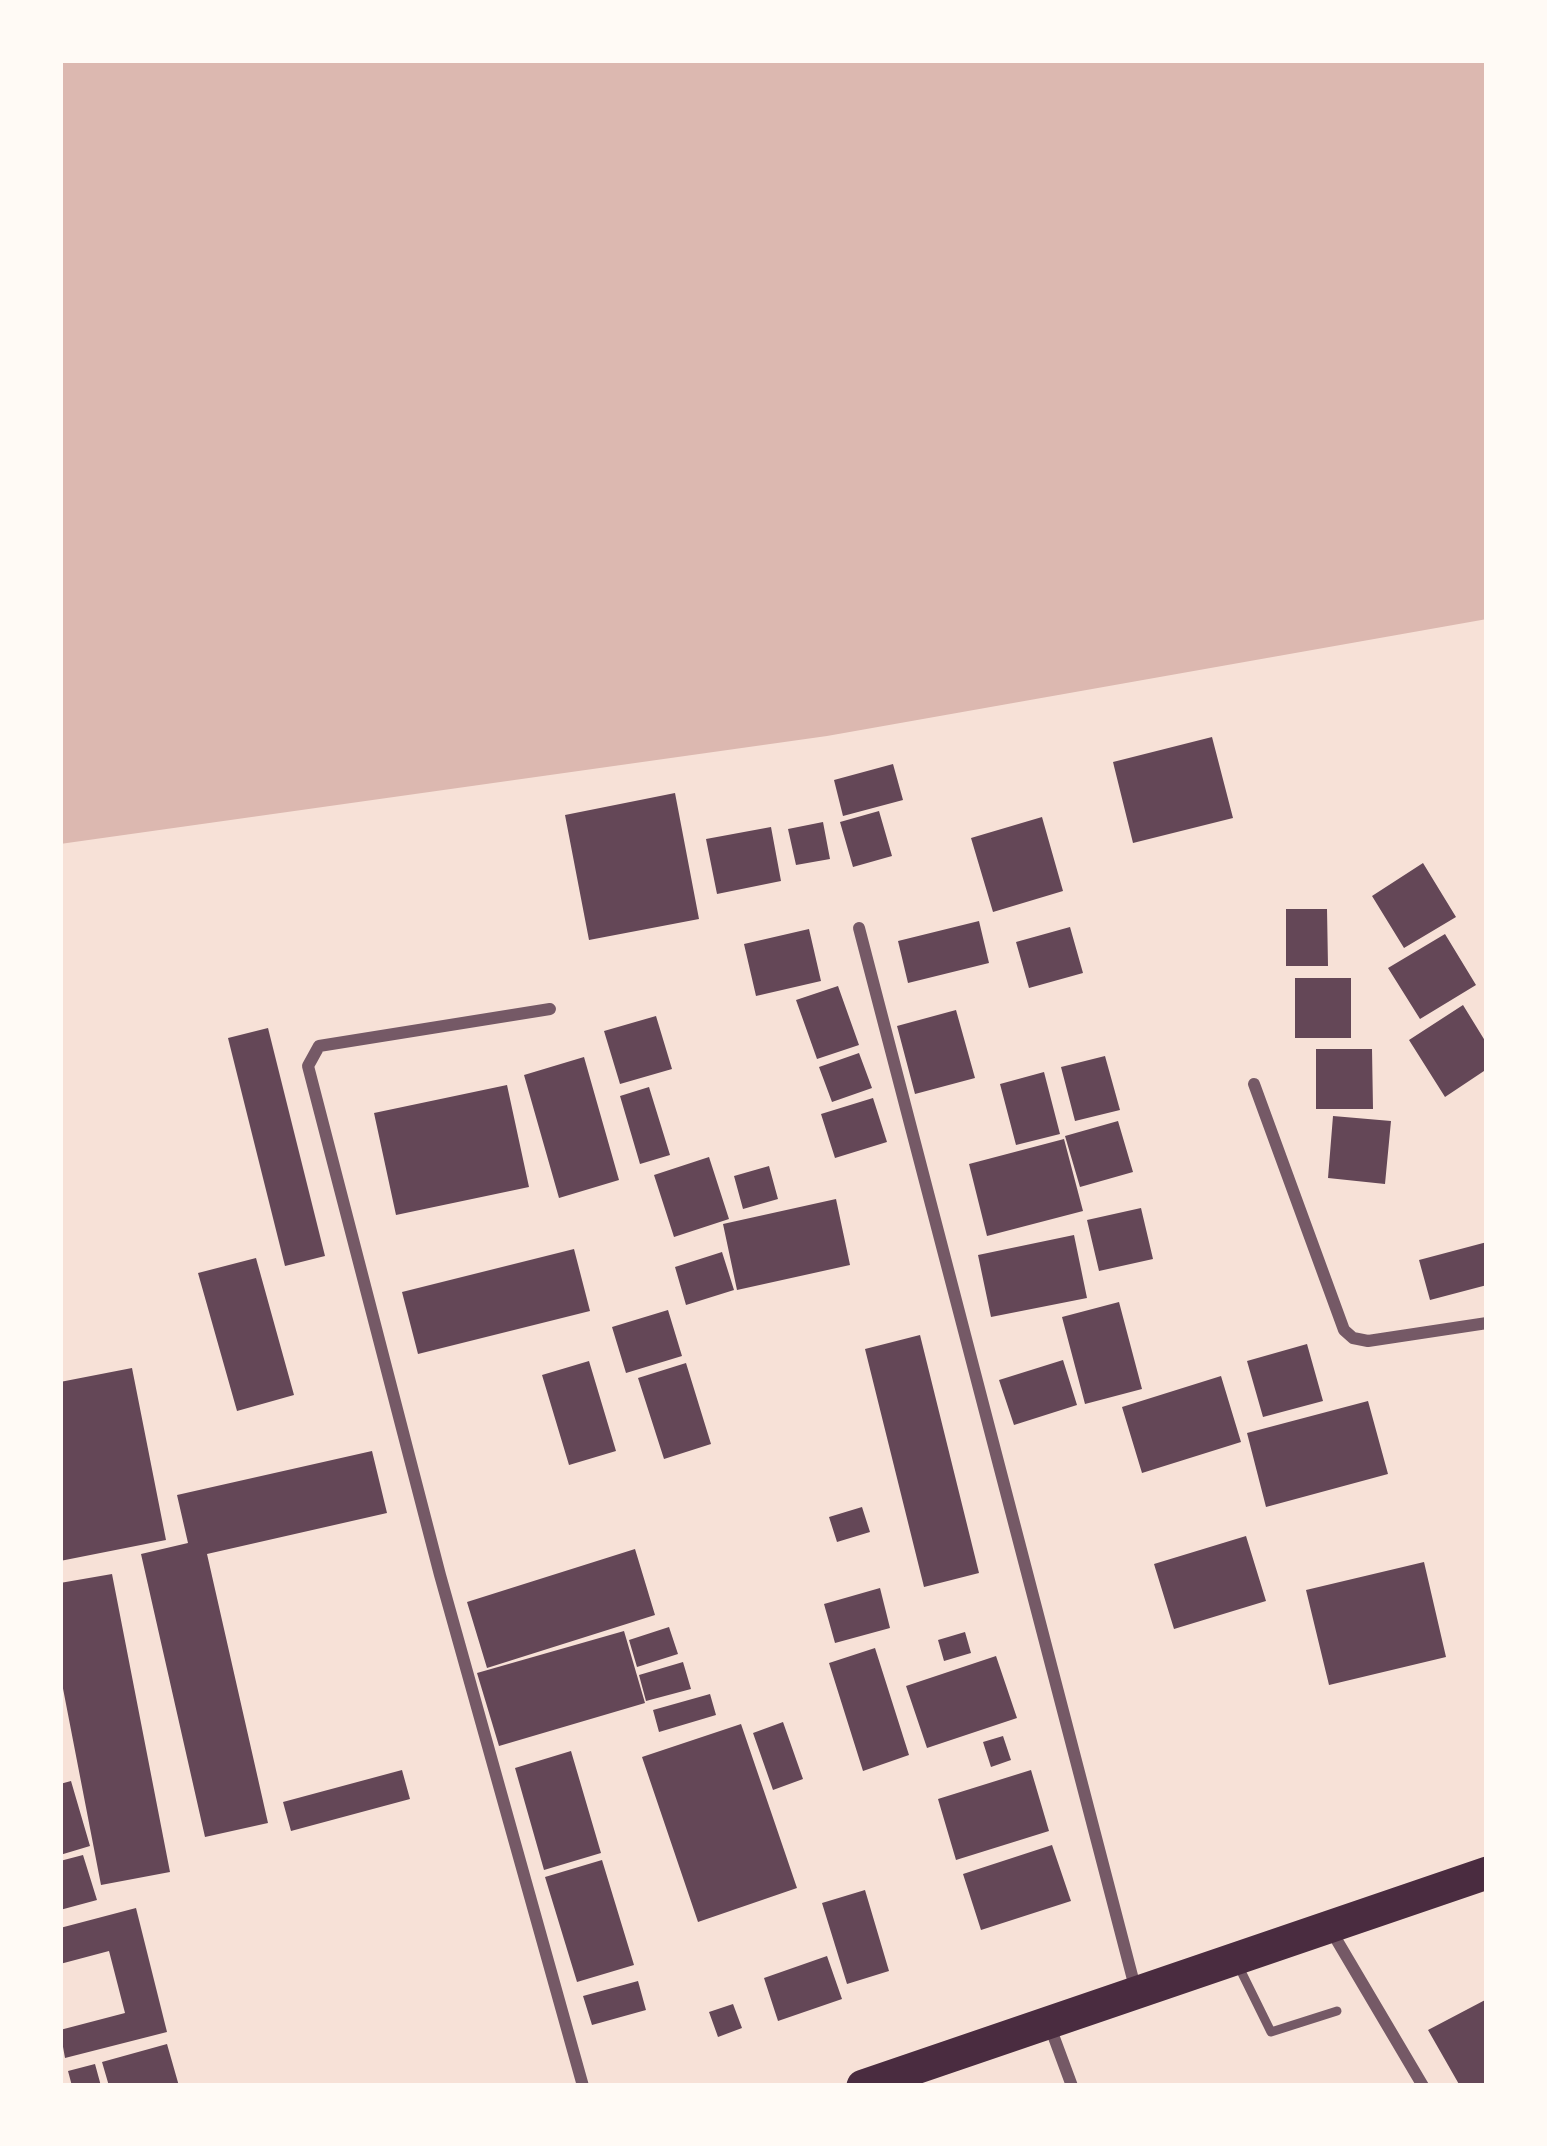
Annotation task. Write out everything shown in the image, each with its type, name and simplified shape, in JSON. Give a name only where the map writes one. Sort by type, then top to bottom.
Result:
[{"type":"highway","points":[[883,2083],[1487,1873]]},
{"type":"street","points":[[859,928],[1136,1992]]},
{"type":"street","points":[[550,1009],[319,1046],[308,1066],[440,1575],[583,2086]]},
{"type":"street","points":[[1254,1084],[1344,1330],[1368,1341],[1487,1323]]},
{"type":"street","points":[[1328,1926],[1423,2086]]},
{"type":"street","points":[[1048,2023],[1072,2086]]},
{"type":"lane","points":[[1235,1958],[1271,2032],[1337,2011]]},
{"type":"shaded area","points":[[60,60],[1487,60],[1487,619],[827,736],[60,844]]},
{"type":"building","points":[[1212,737],[1233,818],[1133,843],[1113,762]]},
{"type":"building","points":[[893,764],[903,800],[843,816],[834,780]]},
{"type":"building","points":[[675,793],[699,919],[589,940],[565,815]]},
{"type":"building","points":[[879,811],[892,856],[853,867],[840,822]]},
{"type":"building","points":[[1042,817],[1063,891],[993,912],[971,838]]},
{"type":"building","points":[[823,822],[830,859],[796,865],[788,829]]},
{"type":"building","points":[[771,827],[781,881],[717,894],[706,839]]},
{"type":"building","points":[[1423,863],[1456,917],[1404,948],[1372,896]]},
{"type":"building","points":[[1286,909],[1327,909],[1328,966],[1286,966]]},
{"type":"building","points":[[979,921],[989,963],[908,983],[898,941]]},
{"type":"building","points":[[1070,927],[1083,973],[1029,988],[1016,942]]},
{"type":"building","points":[[809,929],[821,981],[756,996],[744,944]]},
{"type":"building","points":[[1445,934],[1476,985],[1420,1019],[1388,968]]},
{"type":"building","points":[[1295,978],[1351,978],[1351,1038],[1295,1038]]},
{"type":"building","points":[[838,986],[859,1045],[817,1059],[796,1000]]},
{"type":"building","points":[[1463,1005],[1487,1044],[1487,1069],[1445,1097],[1409,1040]]},
{"type":"building","points":[[956,1010],[975,1078],[915,1094],[897,1026]]},
{"type":"building","points":[[656,1016],[672,1069],[620,1084],[604,1031]]},
{"type":"building","points":[[268,1028],[325,1256],[285,1266],[228,1038]]},
{"type":"building","points":[[1316,1049],[1372,1049],[1373,1109],[1316,1109]]},
{"type":"building","points":[[859,1053],[872,1088],[832,1102],[819,1067]]},
{"type":"building","points":[[1105,1056],[1120,1110],[1075,1121],[1061,1067]]},
{"type":"building","points":[[584,1057],[619,1180],[559,1198],[524,1075]]},
{"type":"building","points":[[1044,1072],[1060,1134],[1016,1145],[1000,1084]]},
{"type":"building","points":[[507,1085],[529,1187],[396,1215],[374,1113]]},
{"type":"building","points":[[649,1087],[670,1155],[640,1164],[620,1096]]},
{"type":"building","points":[[873,1098],[887,1142],[835,1158],[821,1114]]},
{"type":"building","points":[[1333,1116],[1391,1121],[1385,1184],[1328,1178]]},
{"type":"building","points":[[1118,1121],[1133,1172],[1080,1187],[1065,1136]]},
{"type":"building","points":[[1064,1139],[1083,1211],[987,1236],[969,1164]]},
{"type":"building","points":[[709,1157],[729,1219],[674,1237],[654,1175]]},
{"type":"building","points":[[769,1166],[778,1199],[743,1209],[734,1176]]},
{"type":"building","points":[[836,1199],[850,1265],[737,1290],[723,1224]]},
{"type":"building","points":[[1141,1208],[1153,1259],[1099,1271],[1087,1220]]},
{"type":"building","points":[[1074,1235],[1087,1298],[991,1317],[978,1255]]},
{"type":"building","points":[[1487,1242],[1487,1285],[1430,1300],[1419,1260]]},
{"type":"building","points":[[574,1249],[590,1311],[418,1354],[402,1292]]},
{"type":"building","points":[[722,1252],[734,1290],[686,1305],[675,1267]]},
{"type":"building","points":[[256,1258],[294,1395],[237,1411],[198,1273]]},
{"type":"building","points":[[1119,1302],[1142,1389],[1085,1404],[1062,1317]]},
{"type":"building","points":[[668,1310],[682,1356],[626,1373],[612,1327]]},
{"type":"building","points":[[920,1335],[979,1573],[924,1587],[865,1349]]},
{"type":"building","points":[[1307,1344],[1323,1401],[1263,1417],[1247,1361]]},
{"type":"building","points":[[1063,1360],[1077,1405],[1014,1425],[999,1380]]},
{"type":"building","points":[[589,1361],[616,1451],[569,1465],[542,1375]]},
{"type":"building","points":[[686,1363],[711,1444],[664,1459],[638,1378]]},
{"type":"building","points":[[132,1368],[166,1540],[60,1561],[60,1382]]},
{"type":"building","points":[[1221,1376],[1241,1442],[1142,1473],[1122,1407]]},
{"type":"building","points":[[1368,1401],[1388,1474],[1266,1507],[1247,1433]]},
{"type":"building","points":[[372,1451],[387,1513],[207,1554],[268,1823],[205,1837],[141,1554],[188,1543],[177,1495]]},
{"type":"building","points":[[862,1507],[870,1532],[837,1542],[829,1517]]},
{"type":"building","points":[[1246,1536],[1266,1601],[1174,1629],[1154,1564]]},
{"type":"building","points":[[635,1549],[655,1615],[487,1668],[467,1602]]},
{"type":"building","points":[[1424,1562],[1446,1657],[1329,1685],[1306,1590]]},
{"type":"building","points":[[112,1574],[170,1872],[101,1885],[60,1673],[60,1583]]},
{"type":"building","points":[[880,1588],[890,1628],[835,1643],[824,1604]]},
{"type":"building","points":[[669,1627],[678,1654],[637,1667],[629,1640]]},
{"type":"building","points":[[624,1631],[645,1703],[499,1746],[477,1673]]},
{"type":"building","points":[[965,1632],[971,1653],[944,1661],[938,1640]]},
{"type":"building","points":[[875,1648],[909,1755],[863,1771],[829,1663]]},
{"type":"building","points":[[996,1656],[1017,1718],[927,1748],[906,1686]]},
{"type":"building","points":[[683,1662],[691,1689],[646,1701],[639,1675]]},
{"type":"building","points":[[710,1694],[716,1715],[659,1732],[653,1710]]},
{"type":"building","points":[[783,1722],[803,1779],[773,1790],[753,1733]]},
{"type":"building","points":[[741,1724],[797,1888],[698,1922],[642,1757]]},
{"type":"building","points":[[1003,1736],[1011,1760],[991,1767],[983,1742]]},
{"type":"building","points":[[571,1751],[601,1853],[544,1870],[515,1768]]},
{"type":"building","points":[[402,1770],[410,1799],[291,1831],[283,1802]]},
{"type":"building","points":[[1031,1770],[1049,1831],[956,1860],[938,1799]]},
{"type":"building","points":[[71,1781],[90,1846],[60,1855],[60,1784]]},
{"type":"building","points":[[1052,1845],[1071,1901],[981,1930],[963,1874]]},
{"type":"building","points":[[83,1855],[97,1900],[60,1910],[60,1861]]},
{"type":"building","points":[[602,1860],[634,1965],[577,1982],[545,1877]]},
{"type":"building","points":[[865,1890],[889,1971],[847,1984],[822,1903]]},
{"type":"building","points":[[136,1908],[167,2032],[65,2058],[60,2030],[125,2013],[109,1951],[60,1964],[60,1928]]},
{"type":"building","points":[[827,1956],[842,1999],[778,2021],[764,1978]]},
{"type":"building","points":[[638,1981],[646,2010],[592,2025],[583,1996]]},
{"type":"building","points":[[1487,1999],[1487,2086],[1460,2086],[1428,2030]]},
{"type":"building","points":[[733,2004],[742,2028],[718,2037],[709,2012]]},
{"type":"building","points":[[167,2044],[179,2086],[109,2086],[102,2062]]},
{"type":"building","points":[[95,2064],[101,2086],[72,2086],[68,2071]]}]
